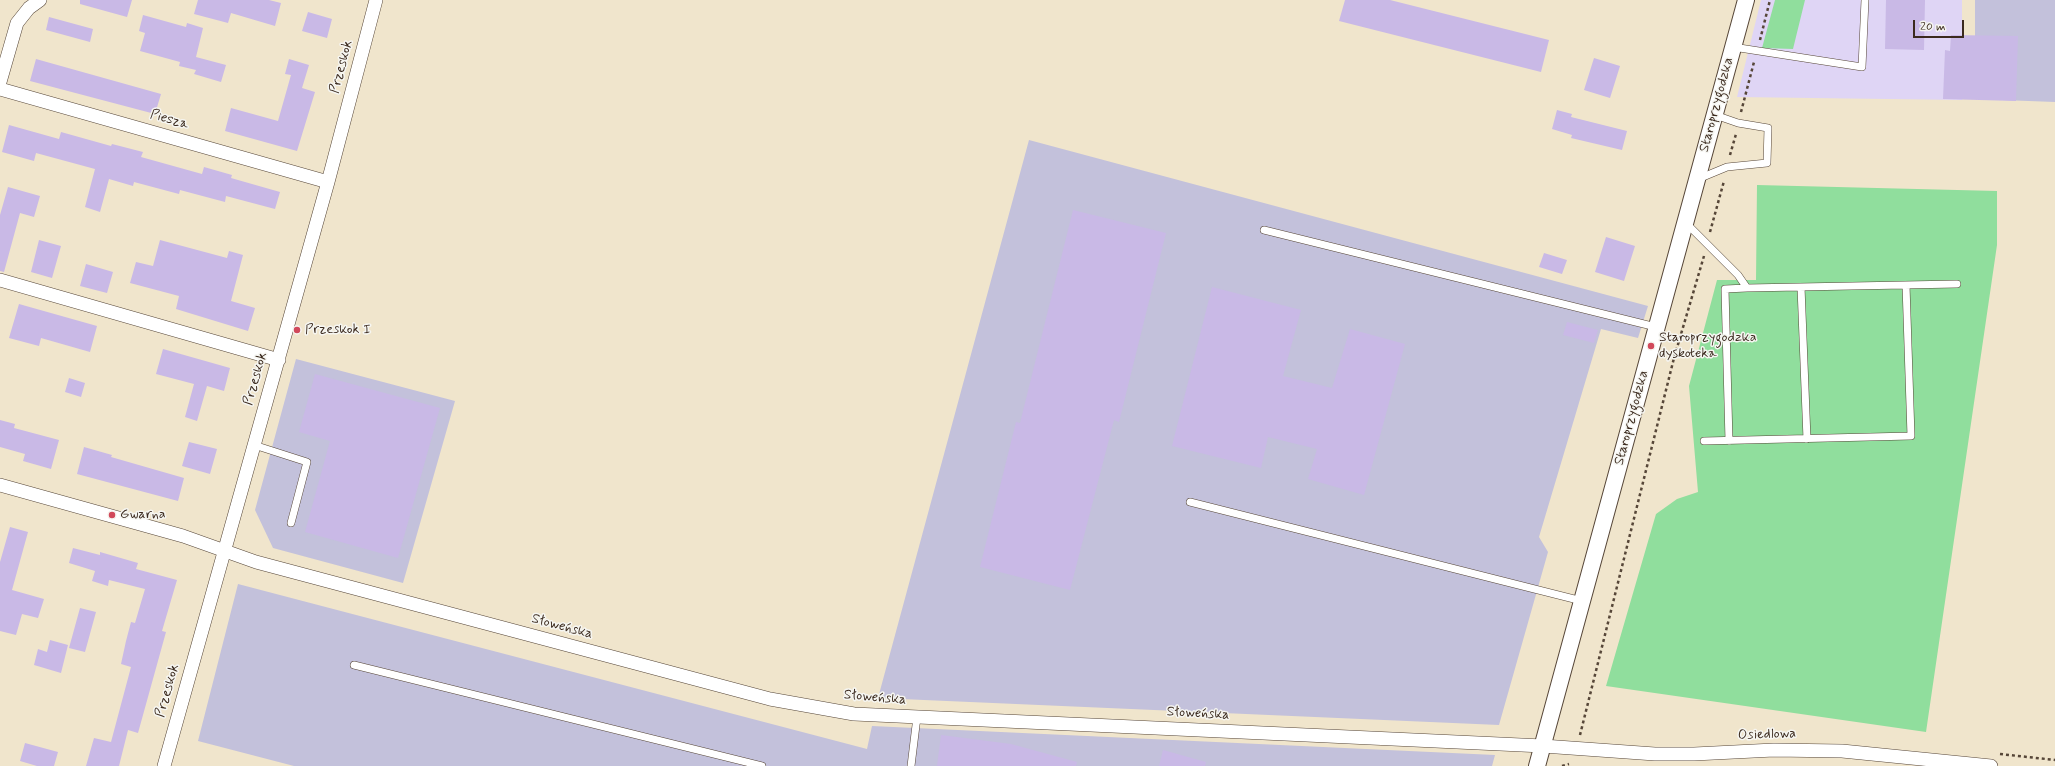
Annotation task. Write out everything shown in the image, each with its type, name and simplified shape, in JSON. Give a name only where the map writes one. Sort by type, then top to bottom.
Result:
[{"type":"street","points":[[0,82],[17,23],[29,8],[40,0]]},
{"type":"street","name":"Staroprzygodzka","points":[[1538,766],[1746,0]]},
{"type":"street","name":"Przeskok","points":[[164,766],[328,182],[374,1]]},
{"type":"street","name":"Piesza","points":[[0,89],[328,182]]},
{"type":"street","points":[[0,280],[278,360]]},
{"type":"street","points":[[0,485],[183,536],[224,551]]},
{"type":"street","name":"Słoweńska","points":[[224,551],[256,562],[770,699],[854,714],[1543,746]]},
{"type":"street","name":"Osiedlowa","points":[[1543,746],[1694,754],[1774,750],[1842,751],[1991,766]]},
{"type":"lane","points":[[1733,47],[1862,67],[1865,0]]},
{"type":"lane","points":[[1697,180],[1727,167],[1767,163],[1768,128],[1738,123],[1714,115]]},
{"type":"lane","points":[[1685,221],[1738,275],[1748,288]]},
{"type":"lane","points":[[1264,230],[1656,327]]},
{"type":"lane","points":[[1729,441],[1725,289],[1957,284]]},
{"type":"lane","points":[[1704,441],[1911,436],[1906,285]]},
{"type":"lane","points":[[1801,287],[1807,439]]},
{"type":"lane","points":[[254,445],[307,462],[291,523]]},
{"type":"lane","points":[[1190,502],[1582,601]]},
{"type":"lane","points":[[354,665],[762,766]]},
{"type":"lane","points":[[911,766],[917,717]]},
{"type":"path","points":[[1577,748],[1674,358],[1707,244],[1770,0]]},
{"type":"shaded area","points":[[1761,0],[1962,0],[1962,100],[1737,97]]},
{"type":"shaded area","points":[[1975,0],[2055,0],[2055,102],[1975,99]]},
{"type":"shaded area","points":[[1029,140],[1648,306],[1638,338],[1601,329],[1539,537],[1548,552],[1499,725],[878,698]]},
{"type":"shaded area","points":[[296,359],[455,401],[403,583],[273,548],[255,510]]},
{"type":"shaded area","points":[[238,584],[867,749],[872,726],[1495,755],[1492,766],[294,766],[198,741]]},
{"type":"green space","points":[[1775,0],[1805,0],[1793,49],[1762,48]]},
{"type":"green space","points":[[1757,185],[1997,191],[1997,245],[1926,732],[1606,686],[1656,514],[1677,499],[1698,492],[1689,386],[1717,280],[1756,280]]},
{"type":"building","points":[[80,0],[132,0],[127,17],[80,4]]},
{"type":"building","points":[[198,0],[269,0],[281,3],[275,26],[231,13],[228,23],[194,14]]},
{"type":"building","points":[[1345,0],[1390,0],[1549,40],[1541,72],[1339,21]]},
{"type":"building","points":[[1886,0],[1925,0],[1924,50],[1885,49]]},
{"type":"building","points":[[308,12],[332,19],[327,38],[302,31]]},
{"type":"building","points":[[143,15],[186,27],[187,23],[203,28],[196,57],[226,65],[221,82],[194,74],[196,70],[179,66],[180,62],[140,51],[145,33],[139,31]]},
{"type":"building","points":[[49,17],[93,29],[90,42],[46,30]]},
{"type":"building","points":[[1951,35],[2018,36],[2016,101],[1943,99],[1945,50],[1950,51]]},
{"type":"building","points":[[1594,58],[1620,66],[1610,98],[1584,90]]},
{"type":"building","points":[[36,59],[161,94],[155,114],[30,81]]},
{"type":"building","points":[[289,59],[309,65],[302,88],[315,92],[297,151],[225,131],[231,108],[278,121],[291,75],[285,74]]},
{"type":"building","points":[[1557,110],[1572,114],[1571,117],[1627,131],[1622,150],[1571,138],[1572,135],[1552,129]]},
{"type":"building","points":[[9,125],[59,139],[61,132],[111,146],[112,144],[143,152],[141,157],[202,174],[204,167],[232,175],[231,178],[280,192],[275,209],[226,196],[225,202],[180,190],[179,194],[134,182],[133,186],[109,179],[100,212],[85,207],[95,169],[36,153],[34,161],[2,152]]},
{"type":"building","points":[[8,187],[40,196],[34,217],[20,213],[4,272],[0,271],[0,215]]},
{"type":"building","points":[[1073,210],[1166,233],[1119,422],[1114,420],[1070,590],[980,567],[1016,422],[1020,423]]},
{"type":"building","points":[[1606,237],[1635,246],[1624,281],[1595,272]]},
{"type":"building","points":[[39,240],[61,246],[52,278],[31,272]]},
{"type":"building","points":[[160,240],[227,258],[229,251],[243,255],[231,301],[255,308],[248,331],[176,309],[179,296],[130,283],[136,262],[153,266]]},
{"type":"building","points":[[1544,253],[1567,260],[1562,274],[1539,267]]},
{"type":"building","points":[[86,264],[113,272],[107,293],[80,286]]},
{"type":"building","points":[[1212,287],[1301,310],[1283,376],[1332,388],[1350,329],[1405,344],[1364,495],[1308,479],[1317,449],[1268,437],[1261,468],[1172,446]]},
{"type":"building","points":[[19,304],[97,326],[90,352],[41,338],[39,346],[9,338]]},
{"type":"building","points":[[1567,322],[1598,330],[1594,343],[1563,335]]},
{"type":"building","points":[[163,349],[230,368],[224,391],[207,386],[197,421],[185,417],[194,384],[156,374]]},
{"type":"building","points":[[315,374],[440,408],[398,558],[305,532],[330,441],[299,432]]},
{"type":"building","points":[[69,378],[85,383],[81,397],[65,392]]},
{"type":"building","points":[[0,420],[15,424],[14,428],[59,440],[51,469],[23,461],[25,454],[0,447]]},
{"type":"building","points":[[189,442],[217,449],[210,474],[182,466]]},
{"type":"building","points":[[84,447],[112,455],[111,457],[184,478],[178,501],[77,474]]},
{"type":"building","points":[[10,527],[28,532],[12,590],[44,599],[38,618],[22,614],[16,635],[0,631],[0,562]]},
{"type":"building","points":[[73,548],[100,555],[100,552],[138,563],[136,569],[177,580],[162,631],[166,632],[138,733],[128,730],[119,766],[86,766],[94,738],[111,742],[131,667],[121,664],[126,641],[131,622],[135,623],[145,589],[109,580],[108,586],[92,581],[95,571],[69,563]]},
{"type":"building","points":[[80,608],[96,612],[85,652],[69,648]]},
{"type":"building","points":[[50,640],[68,645],[61,673],[34,665],[38,649],[47,652]]},
{"type":"building","points":[[941,735],[1011,744],[1077,762],[1076,766],[937,766]]},
{"type":"building","points":[[25,743],[58,752],[54,766],[37,766],[20,761]]},
{"type":"building","points":[[1163,750],[1206,762],[1205,766],[1159,766]]},
{"type":"place","name":"Przeskok I","points":[[297,330]]},
{"type":"place","name":"Staroprzygodzka dyskoteka","points":[[1651,346]]},
{"type":"place","name":"Gwarna","points":[[112,515]]}]
